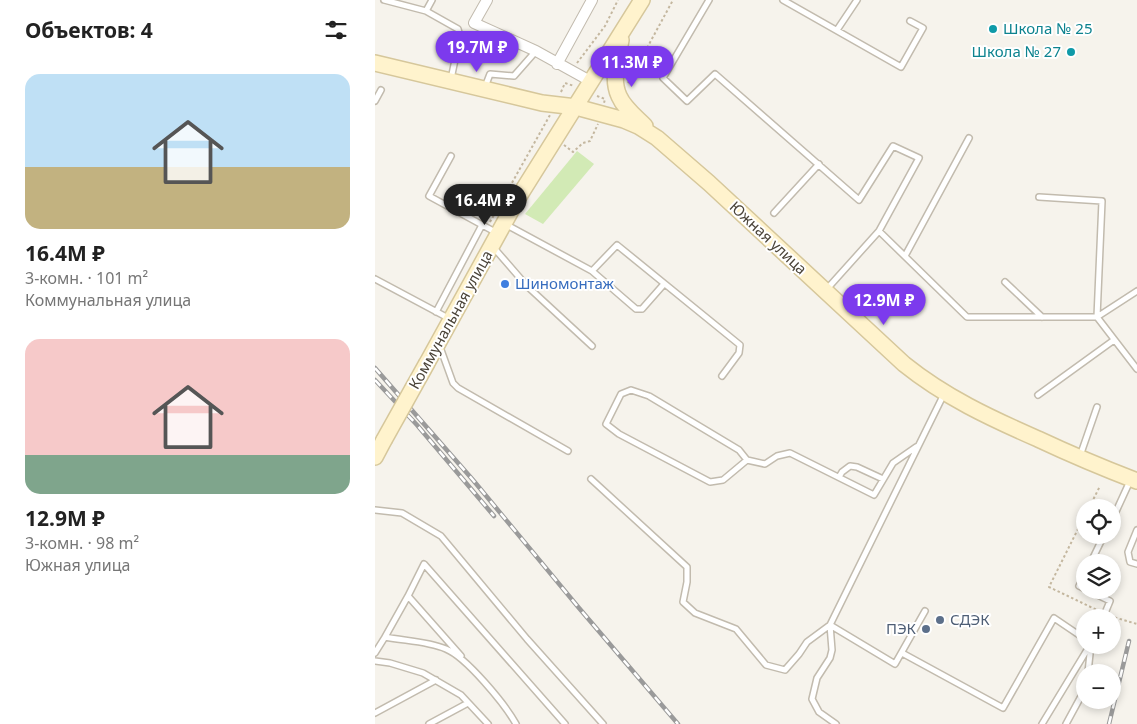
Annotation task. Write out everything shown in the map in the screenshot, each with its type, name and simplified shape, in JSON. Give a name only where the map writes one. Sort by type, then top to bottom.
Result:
[{"type":"main road","name":"Коммунальная улица","points":[[375,457],[451,319],[493,231],[592,82],[642,0]]},
{"type":"main road","points":[[622,34],[612,97],[625,106],[657,138]]},
{"type":"main road","name":"Южная улица","points":[[375,63],[542,103],[575,107],[624,120],[638,126],[657,138],[753,223],[904,364],[944,393],[980,413],[1134,480]]},
{"type":"street","points":[[487,0],[474,23],[536,51],[592,82]]},
{"type":"street","points":[[557,64],[592,0]]},
{"type":"lane","points":[[384,0],[426,12],[458,29],[460,36],[450,81]]},
{"type":"lane","points":[[426,12],[433,0]]},
{"type":"lane","points":[[709,0],[663,78],[687,101],[715,74],[859,200],[893,146],[919,158],[879,231],[825,292]]},
{"type":"lane","points":[[783,0],[901,67],[923,28],[911,20]]},
{"type":"lane","points":[[837,30],[857,0]]},
{"type":"lane","points":[[484,90],[490,74],[514,76],[536,51]]},
{"type":"lane","points":[[375,101],[381,90]]},
{"type":"lane","points":[[905,256],[969,138]]},
{"type":"lane","points":[[451,156],[429,196],[493,231],[592,271],[636,309],[642,309],[664,284]]},
{"type":"lane","points":[[774,213],[819,164]]},
{"type":"lane","points":[[1039,198],[1102,201],[1097,318],[1137,369]]},
{"type":"lane","points":[[436,312],[493,231]]},
{"type":"lane","points":[[493,231],[527,286],[592,346]]},
{"type":"lane","points":[[879,231],[967,317],[1097,318],[1137,292]]},
{"type":"lane","points":[[592,271],[617,245],[740,345],[739,353],[722,376]]},
{"type":"lane","points":[[375,279],[451,319]]},
{"type":"lane","points":[[1005,282],[1043,317]]},
{"type":"lane","points":[[1037,395],[1114,340]]},
{"type":"lane","points":[[438,342],[453,383],[458,388],[568,451]]},
{"type":"lane","points":[[747,460],[723,480],[710,482],[619,434],[607,424],[621,394],[631,390],[649,396],[739,450],[747,460],[765,464],[777,456],[790,453],[874,494],[893,464],[917,447]]},
{"type":"lane","points":[[591,479],[687,568],[687,582],[683,602],[695,613],[736,629],[766,665],[785,670],[807,642],[830,624],[944,393]]},
{"type":"lane","points":[[1080,458],[1097,407]]},
{"type":"lane","points":[[839,478],[842,472],[851,466],[883,479]]},
{"type":"lane","points":[[1121,504],[1134,480]]},
{"type":"lane","points":[[375,510],[401,513],[441,536],[527,639],[603,724]]},
{"type":"lane","points":[[1137,530],[1128,552],[1130,562],[1137,564]]},
{"type":"lane","points":[[375,653],[385,638],[424,564],[565,724]]},
{"type":"lane","points":[[408,596],[508,710],[516,724]]},
{"type":"lane","points":[[1106,599],[1110,601],[1107,609]]},
{"type":"lane","points":[[830,624],[895,664],[925,611]]},
{"type":"lane","points":[[902,653],[1003,708],[1054,618],[1076,633]]},
{"type":"lane","points":[[830,624],[830,658],[817,678],[812,699],[819,712],[836,724]]},
{"type":"lane","points":[[385,638],[432,644],[466,661]]},
{"type":"lane","points":[[1042,724],[1085,654]]},
{"type":"lane","points":[[375,661],[415,670],[436,680],[461,695],[488,724]]},
{"type":"lane","points":[[375,713],[436,680]]},
{"type":"lane","points":[[429,724],[468,703]]},
{"type":"lane","points":[[1066,724],[1076,706]]},
{"type":"path","points":[[565,83],[571,71],[605,26],[618,0]]},
{"type":"path","points":[[612,97],[626,87],[673,0]]},
{"type":"path","points":[[493,231],[541,130]]},
{"type":"path","points":[[1094,499],[1100,486]]},
{"type":"green space","points":[[577,151],[594,164],[543,224],[525,214]]},
{"type":"railway","points":[[375,368],[473,480],[678,724]]},
{"type":"railway","points":[[375,380],[417,425],[494,516]]},
{"type":"railway","points":[[1109,724],[1129,641]]},
{"type":"place","name":"Школа № 25","points":[[993,29]]},
{"type":"place","name":"Школа № 27","points":[[1071,52]]},
{"type":"place","name":"Шиномонтаж","points":[[505,284]]},
{"type":"place","name":"СДЭК","points":[[940,620]]},
{"type":"place","name":"ПЭК","points":[[926,629]]}]
